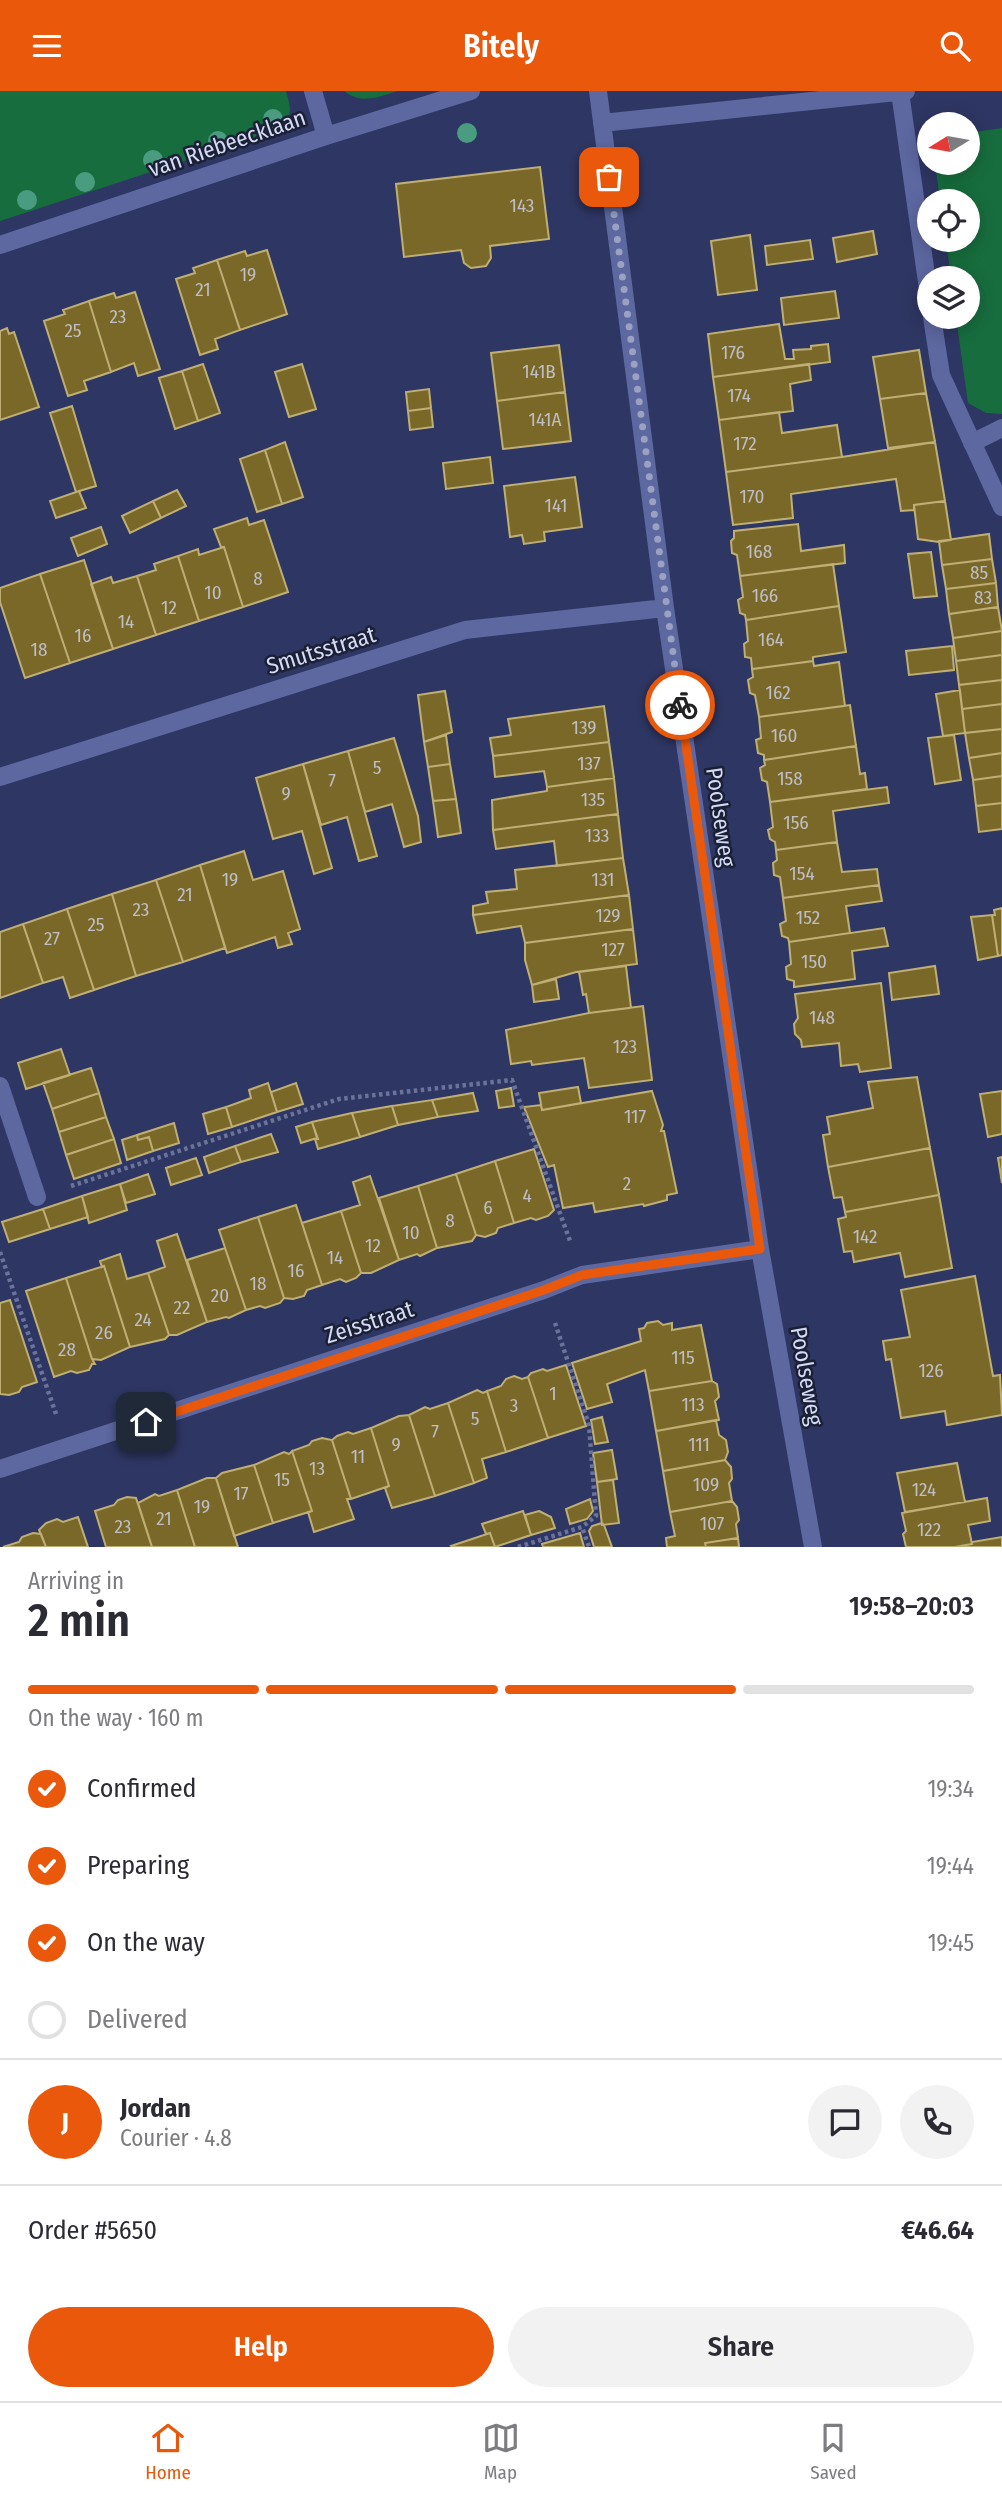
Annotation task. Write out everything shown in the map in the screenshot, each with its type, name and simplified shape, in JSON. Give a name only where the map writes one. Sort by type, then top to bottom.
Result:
[{"type":"street","points":[[313,91],[326,136]]},
{"type":"street","name":"van Riebeecklaan","points":[[0,245],[326,136],[471,91]]},
{"type":"street","name":"Poolseweg","points":[[598,91],[665,608],[760,1249],[813,1547]]},
{"type":"street","points":[[602,123],[906,91]]},
{"type":"street","points":[[900,92],[925,266]]},
{"type":"street","points":[[934,329],[941,375],[1002,507]]},
{"type":"street","points":[[972,443],[1002,428]]},
{"type":"street","name":"Smutsstraat","points":[[0,776],[465,630],[665,608]]},
{"type":"street","points":[[0,1086],[37,1197]]},
{"type":"street","name":"Zeisstraat","points":[[0,1469],[544,1290],[582,1275],[760,1249]]},
{"type":"path","points":[[37,1197],[339,1099],[512,1080],[582,1275]]},
{"type":"path","points":[[0,1252],[67,1448]]},
{"type":"path","points":[[518,1547],[582,1527],[596,1516],[589,1425],[544,1290]]},
{"type":"path","points":[[582,1527],[589,1547]]},
{"type":"green space","points":[[0,91],[286,91],[290,111],[287,121],[271,133],[0,221]]},
{"type":"green space","points":[[344,91],[398,91],[364,99]]},
{"type":"green space","points":[[1002,128],[1002,414],[986,413],[968,403],[958,329],[980,329],[980,266],[949,266],[948,252],[980,252],[980,189],[938,189],[937,175],[980,175],[980,131]]},
{"type":"building","points":[[540,167],[549,239],[490,246],[491,258],[486,266],[471,268],[464,263],[461,250],[404,257],[396,184]]},
{"type":"building","points":[[873,231],[877,254],[837,262],[833,238]]},
{"type":"building","points":[[750,235],[757,290],[718,295],[711,241]]},
{"type":"building","points":[[810,240],[813,259],[767,265],[765,246]]},
{"type":"building","points":[[267,250],[287,314],[240,330],[217,260],[245,251],[247,256]]},
{"type":"building","points":[[217,260],[240,330],[215,339],[218,349],[200,355],[176,279],[195,273],[193,268]]},
{"type":"building","points":[[835,291],[839,318],[784,325],[781,298]]},
{"type":"building","points":[[135,292],[160,369],[138,376],[134,363],[111,372],[89,301],[114,293],[116,298]]},
{"type":"building","points":[[89,301],[111,372],[84,381],[87,390],[68,396],[44,321],[65,314],[63,310]]},
{"type":"building","points":[[779,324],[785,359],[794,359],[793,350],[828,344],[830,362],[713,377],[708,334]]},
{"type":"building","points":[[7,328],[9,334],[14,332],[39,407],[0,420],[0,331]]},
{"type":"building","points":[[559,345],[565,392],[497,401],[491,353]]},
{"type":"building","points":[[919,350],[926,393],[880,399],[873,357]]},
{"type":"building","points":[[203,364],[220,413],[198,421],[182,371]]},
{"type":"building","points":[[302,364],[316,409],[289,417],[275,372]]},
{"type":"building","points":[[809,364],[811,380],[790,384],[793,411],[719,420],[713,377]]},
{"type":"building","points":[[182,371],[198,421],[175,429],[159,378]]},
{"type":"building","points":[[429,389],[431,408],[408,411],[406,392]]},
{"type":"building","points":[[565,392],[571,441],[503,449],[497,401]]},
{"type":"building","points":[[926,393],[935,442],[888,448],[880,399]]},
{"type":"building","points":[[72,406],[96,486],[76,492],[50,413]]},
{"type":"building","points":[[431,408],[433,427],[410,430],[408,411]]},
{"type":"building","points":[[779,412],[782,433],[837,425],[842,457],[726,472],[719,420]]},
{"type":"building","points":[[285,442],[303,497],[282,504],[265,450]]},
{"type":"building","points":[[935,442],[945,501],[914,505],[914,510],[901,511],[896,479],[791,494],[793,518],[733,525],[726,472]]},
{"type":"building","points":[[265,450],[282,504],[257,512],[240,459]]},
{"type":"building","points":[[490,457],[493,483],[446,489],[443,463]]},
{"type":"building","points":[[575,477],[582,527],[544,532],[545,541],[524,544],[522,535],[510,537],[504,486]]},
{"type":"building","points":[[177,490],[186,506],[161,518],[153,501]]},
{"type":"building","points":[[79,491],[86,508],[56,518],[50,501]]},
{"type":"building","points":[[153,501],[161,518],[130,533],[122,516]]},
{"type":"building","points":[[945,501],[951,540],[939,542],[918,539],[914,505]]},
{"type":"building","points":[[247,518],[249,525],[264,520],[288,592],[243,607],[224,547],[221,547],[214,529]]},
{"type":"building","points":[[798,524],[801,551],[844,545],[845,563],[740,576],[737,555],[732,553],[734,531]]},
{"type":"building","points":[[101,527],[107,544],[78,556],[71,538]]},
{"type":"building","points":[[989,534],[992,559],[942,565],[939,541]]},
{"type":"building","points":[[224,547],[243,607],[199,621],[178,556],[198,549],[199,555]]},
{"type":"building","points":[[931,552],[937,596],[914,598],[908,554]]},
{"type":"building","points":[[178,556],[199,621],[156,635],[137,576],[156,570],[154,564]]},
{"type":"building","points":[[992,559],[996,583],[946,589],[942,565]]},
{"type":"building","points":[[84,560],[113,649],[70,663],[40,574]]},
{"type":"building","points":[[833,564],[839,606],[746,620],[745,615],[740,613],[738,600],[743,597],[740,576]]},
{"type":"building","points":[[40,574],[70,663],[25,678],[0,602],[0,588]]},
{"type":"building","points":[[137,576],[156,635],[113,649],[91,584],[111,577],[113,583]]},
{"type":"building","points":[[996,583],[998,607],[949,614],[946,589]]},
{"type":"building","points":[[839,606],[846,652],[813,657],[813,661],[752,669],[751,658],[745,657],[744,644],[748,641],[746,620]]},
{"type":"building","points":[[998,607],[1002,631],[953,638],[949,614]]},
{"type":"building","points":[[1002,631],[1002,655],[956,661],[953,638]]},
{"type":"building","points":[[952,646],[954,670],[909,675],[906,651]]},
{"type":"building","points":[[1002,655],[1002,680],[959,685],[956,661]]},
{"type":"building","points":[[813,661],[814,666],[839,662],[845,706],[759,717],[755,695],[750,693],[748,680],[753,677],[752,669]]},
{"type":"building","points":[[1002,680],[1002,704],[962,709],[959,685]]},
{"type":"building","points":[[960,690],[965,733],[943,736],[936,694]]},
{"type":"building","points":[[445,691],[452,732],[424,742],[418,695]]},
{"type":"building","points":[[1002,704],[1002,729],[965,733],[962,709]]},
{"type":"building","points":[[850,705],[856,746],[764,760],[764,755],[758,753],[756,740],[761,738],[759,717]]},
{"type":"building","points":[[604,706],[609,742],[493,756],[490,738],[511,735],[508,719]]},
{"type":"building","points":[[1002,729],[1002,753],[969,758],[965,733]]},
{"type":"building","points":[[446,735],[450,764],[428,767],[424,742]]},
{"type":"building","points":[[954,735],[961,780],[935,784],[928,738]]},
{"type":"building","points":[[394,738],[418,816],[421,842],[404,847],[392,804],[365,812],[348,751]]},
{"type":"building","points":[[609,742],[614,778],[547,787],[544,771],[495,777],[493,756]]},
{"type":"building","points":[[856,746],[860,774],[865,773],[867,789],[770,802],[767,782],[762,780],[760,768],[765,765],[764,760]]},
{"type":"building","points":[[348,751],[377,856],[359,861],[347,817],[321,825],[303,764]]},
{"type":"building","points":[[1002,753],[1002,776],[973,780],[969,758]]},
{"type":"building","points":[[303,764],[332,868],[314,874],[302,831],[273,839],[256,778]]},
{"type":"building","points":[[450,764],[456,799],[433,801],[428,767]]},
{"type":"building","points":[[1002,776],[1002,803],[976,806],[973,780]]},
{"type":"building","points":[[614,778],[618,814],[493,830],[492,800],[547,791],[547,787]]},
{"type":"building","points":[[887,787],[889,803],[833,811],[837,842],[776,850],[775,842],[770,839],[768,830],[773,827],[770,802]]},
{"type":"building","points":[[456,799],[461,833],[438,837],[433,801]]},
{"type":"building","points":[[1002,803],[1002,829],[979,832],[976,806]]},
{"type":"building","points":[[618,814],[623,858],[557,866],[554,841],[496,849],[493,830]]},
{"type":"building","points":[[837,842],[842,872],[877,869],[879,885],[783,898],[780,877],[774,875],[776,850]]},
{"type":"building","points":[[244,851],[253,880],[283,871],[300,929],[288,933],[292,944],[278,948],[275,937],[227,953],[200,865]]},
{"type":"building","points":[[623,858],[629,895],[473,915],[473,906],[488,903],[486,892],[517,889],[515,870]]},
{"type":"building","points":[[200,865],[225,948],[183,962],[156,880]]},
{"type":"building","points":[[156,880],[183,962],[136,976],[112,894]]},
{"type":"building","points":[[879,885],[882,901],[846,906],[850,933],[789,942],[788,938],[782,936],[780,924],[786,921],[783,898]]},
{"type":"building","points":[[112,894],[136,976],[94,990],[67,909]]},
{"type":"building","points":[[629,895],[633,929],[525,943],[521,926],[477,933],[473,915]]},
{"type":"building","points":[[1002,908],[1002,955],[998,956],[992,915],[995,915],[994,910]]},
{"type":"building","points":[[67,909],[94,990],[70,998],[63,977],[43,983],[23,924]]},
{"type":"building","points":[[992,915],[998,956],[978,960],[971,917]]},
{"type":"building","points":[[23,924],[43,983],[0,998],[0,932]]},
{"type":"building","points":[[884,928],[888,946],[852,951],[855,979],[794,987],[794,981],[787,979],[786,967],[791,964],[789,942]]},
{"type":"building","points":[[633,929],[637,964],[576,972],[532,985],[525,960],[525,943]]},
{"type":"building","points":[[626,966],[631,1008],[589,1013],[579,972]]},
{"type":"building","points":[[935,966],[939,994],[892,1000],[889,973]]},
{"type":"building","points":[[556,979],[559,999],[534,1002],[532,985]]},
{"type":"building","points":[[881,983],[891,1068],[860,1072],[858,1064],[841,1066],[839,1043],[802,1047],[801,1040],[795,1034],[794,1024],[798,1018],[795,994]]},
{"type":"building","points":[[643,1006],[652,1080],[589,1088],[584,1058],[532,1065],[531,1061],[511,1064],[506,1030],[589,1013]]},
{"type":"building","points":[[61,1049],[70,1075],[26,1089],[18,1063]]},
{"type":"building","points":[[91,1068],[99,1093],[52,1109],[43,1083]]},
{"type":"building","points":[[917,1077],[930,1148],[828,1167],[823,1135],[830,1134],[827,1117],[873,1108],[868,1082]]},
{"type":"building","points":[[268,1083],[277,1112],[232,1127],[226,1107],[251,1098],[249,1090]]},
{"type":"building","points":[[296,1083],[303,1104],[277,1112],[271,1092]]},
{"type":"building","points":[[578,1087],[581,1103],[542,1110],[539,1093]]},
{"type":"building","points":[[511,1088],[514,1106],[499,1108],[496,1091]]},
{"type":"building","points":[[652,1091],[663,1125],[661,1131],[664,1131],[677,1193],[667,1195],[667,1200],[644,1206],[643,1204],[595,1212],[593,1203],[563,1208],[554,1165],[548,1167],[524,1107],[541,1105],[542,1110]]},
{"type":"building","points":[[1002,1091],[1002,1134],[988,1137],[980,1094]]},
{"type":"building","points":[[99,1093],[106,1117],[59,1132],[52,1109]]},
{"type":"building","points":[[473,1093],[478,1111],[438,1117],[432,1100]]},
{"type":"building","points":[[432,1100],[438,1117],[398,1125],[392,1106]]},
{"type":"building","points":[[392,1106],[398,1125],[360,1137],[352,1113]]},
{"type":"building","points":[[226,1107],[232,1127],[208,1134],[203,1114]]},
{"type":"building","points":[[352,1113],[360,1137],[318,1149],[315,1139],[318,1139],[312,1122]]},
{"type":"building","points":[[106,1117],[114,1139],[66,1155],[59,1132]]},
{"type":"building","points":[[312,1122],[317,1138],[301,1143],[296,1127]]},
{"type":"building","points":[[174,1123],[179,1143],[153,1151],[149,1137],[138,1140],[137,1135]]},
{"type":"building","points":[[271,1134],[278,1152],[241,1162],[235,1146]]},
{"type":"building","points":[[137,1135],[138,1140],[149,1137],[153,1151],[127,1160],[122,1140]]},
{"type":"building","points":[[114,1139],[121,1163],[74,1179],[66,1155]]},
{"type":"building","points":[[235,1146],[241,1162],[209,1173],[204,1157]]},
{"type":"building","points":[[930,1148],[939,1195],[845,1212],[842,1197],[834,1198],[828,1167]]},
{"type":"building","points":[[534,1149],[554,1210],[548,1216],[536,1220],[531,1218],[514,1223],[495,1161]]},
{"type":"building","points":[[1002,1157],[1002,1183],[998,1158]]},
{"type":"building","points":[[196,1158],[202,1175],[171,1185],[166,1168]]},
{"type":"building","points":[[495,1161],[514,1223],[498,1228],[496,1233],[485,1237],[476,1235],[456,1174]]},
{"type":"building","points":[[148,1174],[155,1194],[126,1203],[120,1184]]},
{"type":"building","points":[[456,1174],[476,1235],[472,1241],[437,1248],[418,1186]]},
{"type":"building","points":[[370,1176],[399,1260],[371,1273],[361,1273],[341,1211],[360,1205],[353,1182]]},
{"type":"building","points":[[120,1184],[127,1210],[89,1223],[82,1196]]},
{"type":"building","points":[[418,1186],[437,1248],[420,1256],[417,1254],[399,1260],[379,1198]]},
{"type":"building","points":[[939,1195],[952,1268],[905,1277],[900,1253],[854,1262],[852,1251],[844,1252],[838,1219],[846,1217],[845,1212]]},
{"type":"building","points":[[82,1196],[88,1217],[50,1229],[43,1209]]},
{"type":"building","points":[[296,1205],[322,1285],[293,1299],[284,1298],[258,1217]]},
{"type":"building","points":[[43,1209],[50,1229],[9,1242],[2,1222]]},
{"type":"building","points":[[341,1211],[361,1273],[346,1282],[340,1279],[322,1285],[302,1223]]},
{"type":"building","points":[[258,1217],[284,1298],[280,1303],[265,1308],[260,1306],[246,1310],[219,1230]]},
{"type":"building","points":[[177,1234],[207,1322],[177,1335],[169,1335],[148,1273],[165,1267],[157,1241]]},
{"type":"building","points":[[225,1248],[246,1310],[229,1318],[207,1322],[187,1260]]},
{"type":"building","points":[[120,1254],[127,1279],[148,1273],[169,1335],[165,1339],[130,1347],[104,1266],[102,1267],[100,1261]]},
{"type":"building","points":[[104,1266],[130,1347],[101,1360],[92,1359],[66,1278]]},
{"type":"building","points":[[975,1276],[993,1376],[1000,1375],[1002,1415],[947,1425],[945,1411],[901,1418],[891,1359],[886,1360],[883,1341],[910,1337],[901,1290]]},
{"type":"building","points":[[66,1278],[95,1364],[92,1364],[89,1370],[77,1373],[71,1371],[54,1377],[26,1291]]},
{"type":"building","points":[[10,1300],[37,1382],[9,1395],[0,1394],[0,1303]]},
{"type":"building","points":[[658,1321],[663,1325],[672,1323],[672,1330],[701,1325],[712,1381],[649,1391],[645,1370],[607,1384],[612,1402],[587,1409],[572,1363],[641,1341],[639,1329],[644,1328],[647,1323]]},
{"type":"building","points":[[566,1365],[586,1426],[548,1438],[528,1377],[531,1373],[543,1369],[547,1371]]},
{"type":"building","points":[[514,1376],[522,1379],[528,1377],[548,1438],[506,1452],[487,1391],[501,1386],[506,1379]]},
{"type":"building","points":[[712,1381],[717,1384],[719,1397],[715,1401],[719,1420],[656,1431],[649,1391]]},
{"type":"building","points":[[477,1390],[483,1393],[487,1391],[506,1452],[482,1459],[487,1478],[474,1483],[448,1403]]},
{"type":"building","points":[[448,1403],[474,1483],[435,1496],[409,1415],[425,1407],[430,1409]]},
{"type":"building","points":[[409,1415],[435,1496],[392,1508],[385,1488],[389,1486],[371,1428],[399,1416]]},
{"type":"building","points":[[602,1417],[608,1442],[595,1444],[591,1420]]},
{"type":"building","points":[[716,1420],[719,1435],[726,1440],[728,1452],[725,1460],[663,1471],[656,1431]]},
{"type":"building","points":[[371,1428],[389,1486],[351,1499],[332,1440],[348,1432],[353,1434]]},
{"type":"building","points":[[322,1438],[332,1440],[351,1499],[347,1499],[354,1519],[314,1532],[308,1512],[312,1511],[292,1451]]},
{"type":"building","points":[[612,1450],[617,1479],[597,1482],[593,1453]]},
{"type":"building","points":[[292,1451],[312,1511],[273,1523],[254,1465]]},
{"type":"building","points":[[725,1460],[731,1467],[732,1479],[729,1483],[732,1501],[670,1512],[663,1471]]},
{"type":"building","points":[[957,1463],[965,1502],[905,1512],[897,1473]]},
{"type":"building","points":[[254,1465],[273,1523],[234,1536],[216,1478],[222,1473]]},
{"type":"building","points":[[207,1478],[216,1478],[238,1547],[195,1547],[177,1490]]},
{"type":"building","points":[[613,1480],[619,1523],[602,1525],[597,1482]]},
{"type":"building","points":[[177,1490],[195,1547],[152,1547],[138,1503],[155,1494],[159,1496]]},
{"type":"building","points":[[136,1498],[152,1547],[106,1547],[95,1511],[114,1505],[118,1500]]},
{"type":"building","points":[[987,1498],[990,1521],[968,1525],[972,1544],[955,1547],[906,1547],[902,1513]]},
{"type":"building","points":[[590,1499],[593,1511],[587,1519],[570,1524],[566,1509]]},
{"type":"building","points":[[732,1501],[737,1507],[738,1538],[705,1543],[706,1547],[667,1547],[666,1538],[675,1536],[670,1512]]},
{"type":"building","points":[[523,1511],[531,1535],[495,1547],[490,1533],[486,1534],[482,1524]]},
{"type":"building","points":[[539,1511],[551,1517],[555,1528],[531,1535],[525,1515]]},
{"type":"building","points":[[78,1517],[88,1547],[46,1547],[39,1530],[46,1523],[57,1519],[63,1522]]},
{"type":"building","points":[[602,1523],[612,1547],[594,1547],[589,1531],[592,1526]]},
{"type":"building","points":[[33,1533],[41,1534],[46,1547],[3,1547],[19,1542],[22,1537]]},
{"type":"building","points":[[490,1533],[495,1547],[451,1546]]},
{"type":"building","points":[[580,1533],[584,1547],[543,1547],[542,1544]]},
{"type":"building","points":[[1002,1537],[1002,1547],[955,1547],[972,1542]]},
{"type":"building","points":[[738,1538],[739,1547],[706,1547],[705,1543]]},
{"type":"way so far","points":[[609,177],[680,705]]},
{"type":"route","points":[[146,1422],[582,1275],[760,1249],[680,705]]}]
